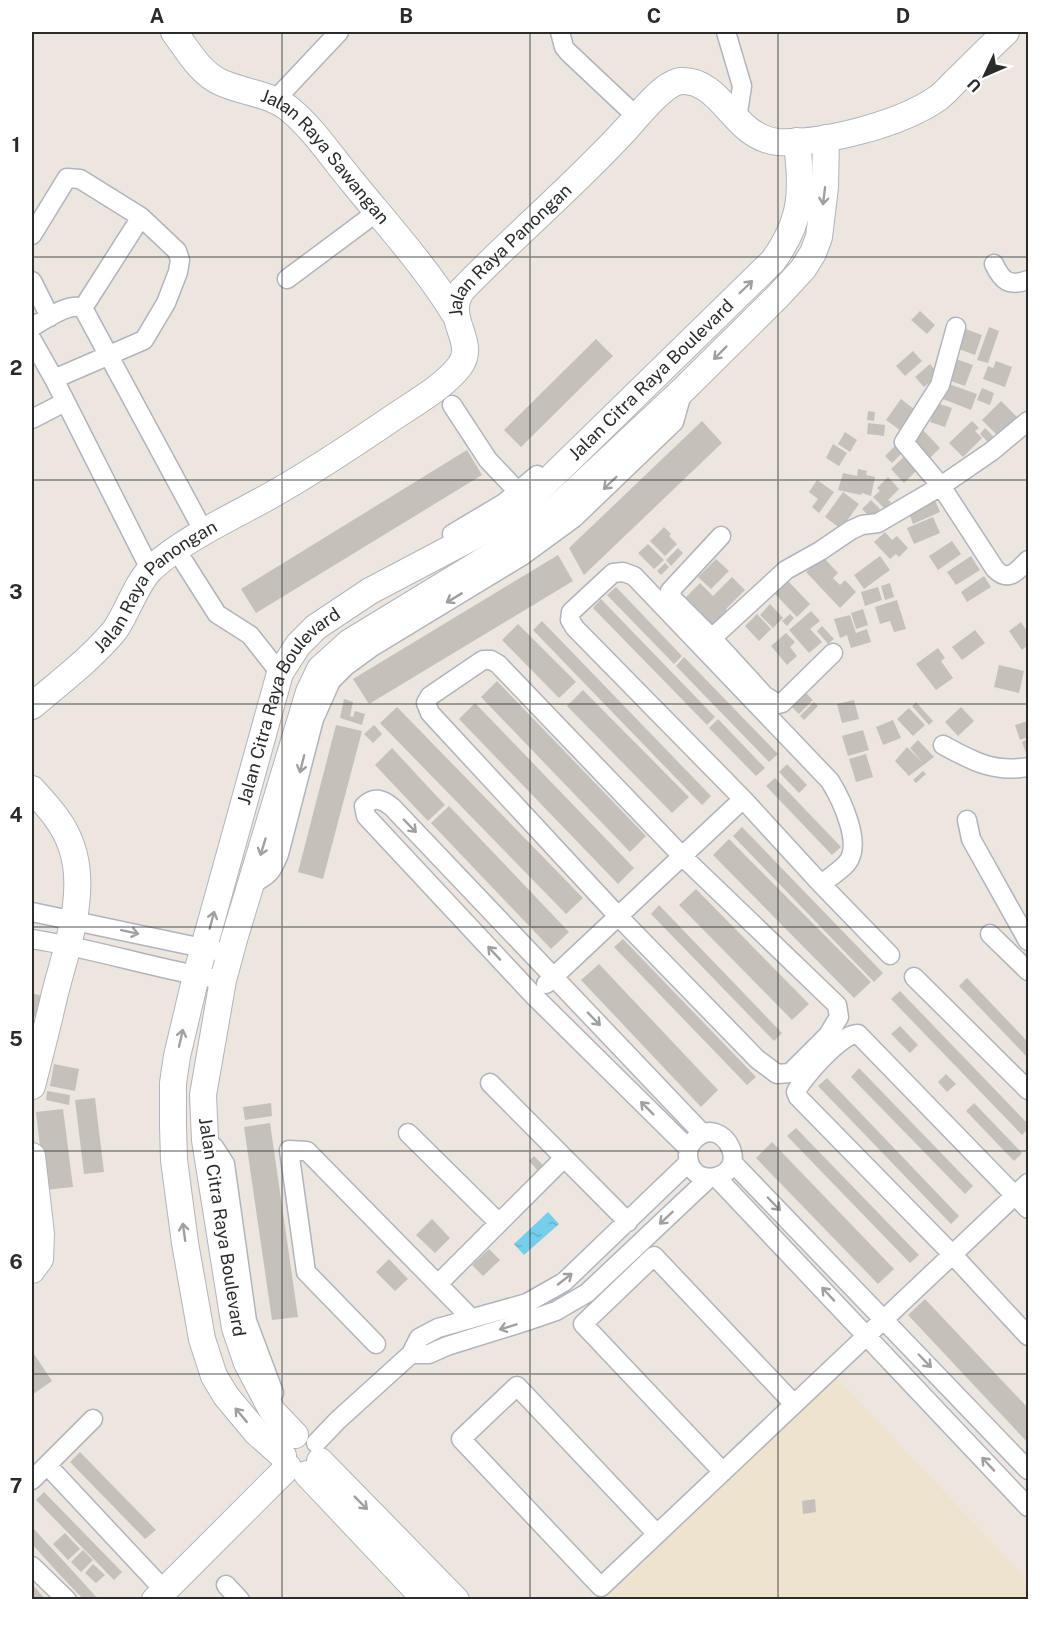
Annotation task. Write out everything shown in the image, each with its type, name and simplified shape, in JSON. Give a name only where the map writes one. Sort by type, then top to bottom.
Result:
[{"type":"main road","name":"Jalan Raya Sawangan","points":[[174,32],[205,72],[219,81],[275,100],[288,108],[307,126],[377,212],[454,313]]},
{"type":"main road","name":"Jalan Raya Panongan","points":[[32,706],[109,636],[125,615],[150,569],[204,532],[355,443],[451,376],[463,361],[465,354],[462,334],[454,313],[457,297],[667,86],[680,81],[693,83],[714,94],[737,119],[768,140],[777,142],[826,138],[869,128],[915,112],[940,96],[1006,32]]},
{"type":"main road","name":"Jalan Citra Raya Boulevard","points":[[426,1599],[302,1456],[273,1412],[247,1363],[229,1239],[205,1140],[203,1116],[204,1082],[223,980],[252,884],[286,798],[308,716],[309,692],[320,669],[341,660],[350,642],[417,611],[495,563],[524,534],[568,511],[635,447],[683,390],[803,269],[813,253],[819,237],[825,187],[826,138]]},
{"type":"main road","name":"Jalan Citra Raya Boulevard","points":[[456,1599],[302,1456],[256,1431],[226,1396],[214,1376],[200,1328],[185,1243],[174,1160],[173,1083],[177,1056],[196,976],[284,667],[298,645],[316,627],[370,591],[396,570],[499,523],[523,496],[634,397],[773,261],[787,243],[796,220],[801,179],[797,141]]},
{"type":"main road","points":[[32,789],[57,818],[72,847],[76,884],[68,945],[32,1086]]},
{"type":"main road","points":[[32,1156],[41,1234],[40,1259],[32,1270]]},
{"type":"main road","points":[[159,1595],[302,1456]]},
{"type":"street","points":[[275,100],[339,32]]},
{"type":"street","points":[[560,32],[564,47],[568,52],[637,117]]},
{"type":"street","points":[[726,32],[742,86],[737,119]]},
{"type":"street","points":[[32,235],[67,178],[80,179],[141,217],[177,250],[180,260],[178,272],[166,303],[144,340],[54,379]]},
{"type":"street","points":[[287,279],[377,212]]},
{"type":"street","points":[[83,308],[141,217]]},
{"type":"street","points":[[994,264],[999,275],[1006,281],[1018,284],[1029,280]]},
{"type":"street","points":[[32,280],[50,317]]},
{"type":"street","points":[[32,327],[70,307],[83,308],[204,532]]},
{"type":"street","points":[[956,327],[940,385],[904,442],[940,486],[1000,574],[1005,577],[1012,574],[1029,560]]},
{"type":"street","points":[[32,340],[150,569]]},
{"type":"street","points":[[32,419],[65,402]]},
{"type":"street","points":[[452,405],[483,453],[523,496]]},
{"type":"street","points":[[712,638],[786,570],[851,530],[862,525],[878,523],[940,486],[992,451],[1029,421]]},
{"type":"street","points":[[720,536],[670,591],[673,599],[765,696],[778,704],[782,703],[833,653]]},
{"type":"street","points":[[184,562],[217,614],[250,635],[284,667]]},
{"type":"street","points":[[821,884],[847,862],[853,853],[845,813],[840,798],[830,781],[634,576],[624,572],[613,573],[571,612],[570,620],[583,636],[743,799],[821,884],[890,955]]},
{"type":"street","points":[[483,660],[491,660],[498,664],[681,855],[837,1005],[839,1017],[828,1035],[790,1073],[777,1074],[768,1069],[618,916],[430,713],[426,704],[430,696],[483,660]]},
{"type":"street","points":[[943,745],[974,762],[994,769],[1029,767]]},
{"type":"street","points":[[703,1134],[392,807],[385,801],[376,799],[364,806],[366,816],[534,996],[689,1156],[696,1173],[713,1178],[1029,1506]]},
{"type":"street","points":[[534,996],[743,799]]},
{"type":"street","points":[[967,820],[972,839],[1029,940]]},
{"type":"street","points":[[32,912],[231,954]]},
{"type":"street","points":[[990,934],[1029,971]]},
{"type":"street","points":[[32,939],[223,980]]},
{"type":"street","points":[[914,977],[1029,1090]]},
{"type":"street","points":[[1029,1209],[1022,1189],[858,1034],[849,1035],[810,1071],[799,1086],[796,1092],[798,1097],[1029,1336]]},
{"type":"street","points":[[490,1083],[628,1222]]},
{"type":"street","points":[[408,1133],[499,1223]]},
{"type":"street","points":[[302,1456],[411,1354],[418,1338],[438,1328],[527,1303],[564,1282],[628,1222],[689,1156],[694,1140],[703,1134],[716,1133],[727,1139],[733,1150],[733,1162],[727,1172],[713,1178],[587,1293],[556,1311],[447,1346],[429,1354],[411,1354]]},
{"type":"street","points":[[376,1344],[306,1272],[289,1150],[307,1150],[471,1318]]},
{"type":"street","points":[[438,1284],[564,1158]]},
{"type":"street","points":[[733,1162],[1029,1470]]},
{"type":"street","points":[[657,1534],[517,1386],[461,1439],[601,1587],[1022,1189]]},
{"type":"street","points":[[723,1472],[583,1324],[654,1257],[794,1404]]},
{"type":"street","points":[[32,1480],[93,1419]]},
{"type":"street","points":[[47,1465],[159,1595]]},
{"type":"street","points":[[32,1566],[67,1599]]},
{"type":"street","points":[[226,1585],[240,1599]]},
{"type":"shaded area","points":[[834,1375],[1028,1581],[1028,1600],[602,1600]]},
{"type":"water","points":[[548,1212],[559,1224],[524,1255],[514,1244]]},
{"type":"building","points":[[920,311],[935,325],[927,334],[911,320]]},
{"type":"building","points":[[989,327],[999,331],[988,363],[977,360]]},
{"type":"building","points":[[963,328],[982,335],[975,355],[956,348]]},
{"type":"building","points":[[596,339],[613,356],[521,447],[504,430]]},
{"type":"building","points":[[913,351],[922,361],[905,376],[896,366]]},
{"type":"building","points":[[956,359],[973,365],[965,386],[948,380]]},
{"type":"building","points":[[996,361],[1012,367],[1005,387],[983,379],[988,366],[993,368]]},
{"type":"building","points":[[930,364],[939,375],[924,387],[915,377]]},
{"type":"building","points":[[949,384],[977,394],[971,410],[943,399]]},
{"type":"building","points":[[982,388],[994,393],[990,405],[977,400]]},
{"type":"building","points":[[901,399],[919,413],[904,433],[886,420]]},
{"type":"building","points":[[1001,401],[1017,417],[998,436],[982,420]]},
{"type":"building","points":[[937,403],[952,408],[945,427],[930,422]]},
{"type":"building","points":[[868,411],[875,412],[874,421],[867,420]]},
{"type":"building","points":[[702,421],[722,443],[584,575],[569,548]]},
{"type":"building","points":[[972,421],[979,428],[975,431],[982,438],[963,457],[949,443]]},
{"type":"building","points":[[868,423],[885,425],[884,436],[867,434]]},
{"type":"building","points":[[985,428],[994,437],[989,443],[980,434]]},
{"type":"building","points":[[922,429],[940,448],[925,463],[906,445]]},
{"type":"building","points":[[845,432],[857,440],[850,452],[838,444]]},
{"type":"building","points":[[833,444],[847,453],[839,466],[826,458]]},
{"type":"building","points":[[897,444],[904,451],[892,463],[885,456]]},
{"type":"building","points":[[467,450],[482,475],[256,613],[241,589]]},
{"type":"building","points":[[908,453],[921,466],[904,483],[891,469]]},
{"type":"building","points":[[858,469],[867,471],[866,475],[875,477],[871,496],[838,490],[843,473],[857,476]]},
{"type":"building","points":[[888,477],[899,489],[888,500],[891,502],[885,509],[873,497],[880,491],[877,488]]},
{"type":"building","points":[[817,480],[834,492],[819,513],[812,507],[818,499],[809,492]]},
{"type":"building","points":[[843,492],[859,504],[841,529],[825,517]]},
{"type":"building","points":[[871,500],[880,509],[871,518],[862,509]]},
{"type":"building","points":[[935,500],[940,512],[913,524],[908,511]]},
{"type":"building","points":[[933,517],[940,533],[914,544],[907,528]]},
{"type":"building","points":[[664,527],[677,544],[665,556],[650,541]]},
{"type":"building","points":[[885,532],[892,540],[897,536],[908,548],[899,557],[896,554],[890,559],[874,542]]},
{"type":"building","points":[[952,541],[961,554],[938,570],[929,556]]},
{"type":"building","points":[[648,544],[664,560],[654,569],[638,553]]},
{"type":"building","points":[[678,548],[683,553],[671,566],[666,560]]},
{"type":"building","points":[[558,555],[573,581],[369,704],[353,679]]},
{"type":"building","points":[[880,556],[890,570],[864,589],[854,575]]},
{"type":"building","points":[[971,556],[980,570],[956,585],[947,572]]},
{"type":"building","points":[[823,557],[838,573],[833,578],[840,585],[845,580],[856,592],[840,608],[806,572]]},
{"type":"building","points":[[716,559],[729,571],[711,589],[698,577]]},
{"type":"building","points":[[665,563],[669,567],[661,575],[657,571]]},
{"type":"building","points":[[984,576],[991,587],[967,602],[961,592]]},
{"type":"building","points":[[732,577],[745,590],[726,609],[730,614],[716,628],[686,597],[700,583],[713,596]]},
{"type":"building","points":[[788,581],[810,604],[797,617],[775,594]]},
{"type":"building","points":[[890,583],[894,597],[885,600],[881,586]]},
{"type":"building","points":[[616,587],[682,656],[674,664],[607,595]]},
{"type":"building","points":[[878,587],[882,600],[865,606],[861,592]]},
{"type":"building","points":[[601,599],[715,717],[707,725],[593,608]]},
{"type":"building","points":[[897,600],[906,629],[894,632],[890,621],[880,624],[875,607]]},
{"type":"building","points":[[770,604],[783,618],[773,628],[760,615]]},
{"type":"building","points":[[863,609],[868,625],[856,629],[851,613]]},
{"type":"building","points":[[811,611],[820,621],[810,629],[822,642],[809,653],[789,630]]},
{"type":"building","points":[[757,614],[771,629],[759,641],[745,626]]},
{"type":"building","points":[[790,614],[794,618],[787,626],[782,621]]},
{"type":"building","points":[[850,615],[856,633],[867,629],[871,642],[851,648],[847,635],[840,638],[834,619]]},
{"type":"building","points":[[542,621],[711,796],[702,805],[533,630]]},
{"type":"building","points":[[1021,622],[1028,633],[1028,645],[1022,650],[1009,631]]},
{"type":"building","points":[[518,624],[576,682],[559,698],[502,640]]},
{"type":"building","points":[[822,626],[834,639],[828,644],[817,631]]},
{"type":"building","points":[[975,630],[985,643],[962,660],[952,647]]},
{"type":"building","points":[[786,633],[795,642],[790,647],[797,656],[787,665],[771,646]]},
{"type":"building","points":[[938,648],[945,658],[941,661],[953,678],[936,690],[916,664]]},
{"type":"building","points":[[684,657],[778,754],[769,762],[676,666]]},
{"type":"building","points":[[999,665],[1024,671],[1019,693],[994,687]]},
{"type":"building","points":[[497,681],[646,836],[630,852],[481,697]]},
{"type":"building","points":[[583,690],[689,797],[672,813],[567,706]]},
{"type":"building","points":[[804,691],[813,700],[799,714],[790,705]]},
{"type":"building","points":[[344,699],[353,702],[350,716],[353,717],[355,711],[365,714],[362,725],[340,718]]},
{"type":"building","points":[[854,700],[859,719],[842,723],[837,704]]},
{"type":"building","points":[[814,702],[818,706],[804,720],[800,716]]},
{"type":"building","points":[[916,702],[933,721],[929,725],[912,706]]},
{"type":"building","points":[[475,703],[634,868],[618,884],[459,719]]},
{"type":"building","points":[[397,707],[583,898],[566,914],[380,723]]},
{"type":"building","points":[[961,707],[974,721],[958,736],[945,722]]},
{"type":"building","points":[[909,708],[925,725],[913,736],[897,719]]},
{"type":"building","points":[[718,719],[765,768],[756,776],[709,728]]},
{"type":"building","points":[[893,720],[901,738],[883,745],[876,727]]},
{"type":"building","points":[[1027,721],[1028,737],[1020,740],[1015,725]]},
{"type":"building","points":[[336,725],[362,731],[323,879],[298,872]]},
{"type":"building","points":[[374,725],[382,734],[373,743],[364,734]]},
{"type":"building","points":[[863,730],[869,750],[848,756],[842,736]]},
{"type":"building","points":[[1028,739],[1028,759],[1022,742]]},
{"type":"building","points":[[918,740],[934,757],[909,776],[895,761],[907,747],[923,763],[910,748]]},
{"type":"building","points":[[392,748],[445,805],[428,821],[375,765]]},
{"type":"building","points":[[866,754],[873,777],[856,782],[849,759]]},
{"type":"building","points":[[787,764],[807,785],[799,793],[779,772]]},
{"type":"building","points":[[923,771],[926,774],[916,783],[913,780]]},
{"type":"building","points":[[775,778],[841,847],[832,855],[766,786]]},
{"type":"building","points":[[449,806],[569,932],[551,949],[431,823]]},
{"type":"building","points":[[742,827],[883,973],[874,982],[733,836]]},
{"type":"building","points":[[729,839],[871,982],[854,998],[713,855]]},
{"type":"building","points":[[696,889],[809,1004],[792,1020],[679,905]]},
{"type":"building","points":[[659,905],[782,1033],[774,1041],[651,914]]},
{"type":"building","points":[[623,939],[756,1077],[747,1085],[614,947]]},
{"type":"building","points":[[599,964],[718,1090],[701,1107],[581,980]]},
{"type":"building","points":[[967,978],[1028,1042],[1028,1058],[959,986]]},
{"type":"building","points":[[900,991],[1028,1124],[1028,1129],[1022,1135],[891,999]]},
{"type":"building","points":[[32,993],[45,997],[40,1018],[32,1016]]},
{"type":"building","points":[[900,1026],[918,1045],[910,1053],[891,1034]]},
{"type":"building","points":[[54,1064],[79,1069],[75,1091],[50,1086]]},
{"type":"building","points":[[859,1068],[973,1186],[965,1194],[851,1077]]},
{"type":"building","points":[[946,1074],[956,1084],[947,1092],[938,1082]]},
{"type":"building","points":[[827,1078],[959,1216],[951,1224],[818,1086]]},
{"type":"building","points":[[47,1091],[70,1095],[69,1105],[46,1100]]},
{"type":"building","points":[[95,1098],[104,1172],[84,1174],[75,1100]]},
{"type":"building","points":[[271,1103],[272,1116],[245,1120],[243,1107]]},
{"type":"building","points":[[974,1103],[1022,1153],[1014,1161],[966,1111]]},
{"type":"building","points":[[63,1109],[73,1187],[45,1190],[36,1112]]},
{"type":"building","points":[[270,1123],[298,1317],[272,1320],[244,1127]]},
{"type":"building","points":[[796,1128],[919,1255],[910,1263],[787,1136]]},
{"type":"building","points":[[772,1142],[894,1269],[878,1284],[756,1158]]},
{"type":"building","points":[[534,1156],[545,1167],[539,1172],[529,1161]]},
{"type":"building","points":[[432,1219],[450,1238],[435,1253],[416,1235]]},
{"type":"building","points":[[489,1249],[500,1260],[483,1276],[472,1265]]},
{"type":"building","points":[[389,1259],[408,1279],[395,1291],[376,1272]]},
{"type":"building","points":[[925,1299],[1028,1408],[1028,1443],[908,1315]]},
{"type":"building","points":[[32,1351],[52,1381],[32,1395]]},
{"type":"building","points":[[80,1452],[156,1530],[145,1539],[70,1462]]},
{"type":"building","points":[[44,1492],[122,1572],[114,1580],[36,1500]]},
{"type":"building","points":[[815,1499],[816,1512],[803,1514],[802,1501]]},
{"type":"building","points":[[32,1527],[99,1600],[84,1600],[60,1575],[32,1544]]},
{"type":"building","points":[[65,1533],[80,1549],[68,1560],[53,1544]]},
{"type":"building","points":[[83,1550],[93,1560],[81,1572],[71,1562]]},
{"type":"building","points":[[93,1564],[105,1575],[96,1583],[85,1573]]},
{"type":"building","points":[[32,1584],[46,1600],[32,1600]]}]
